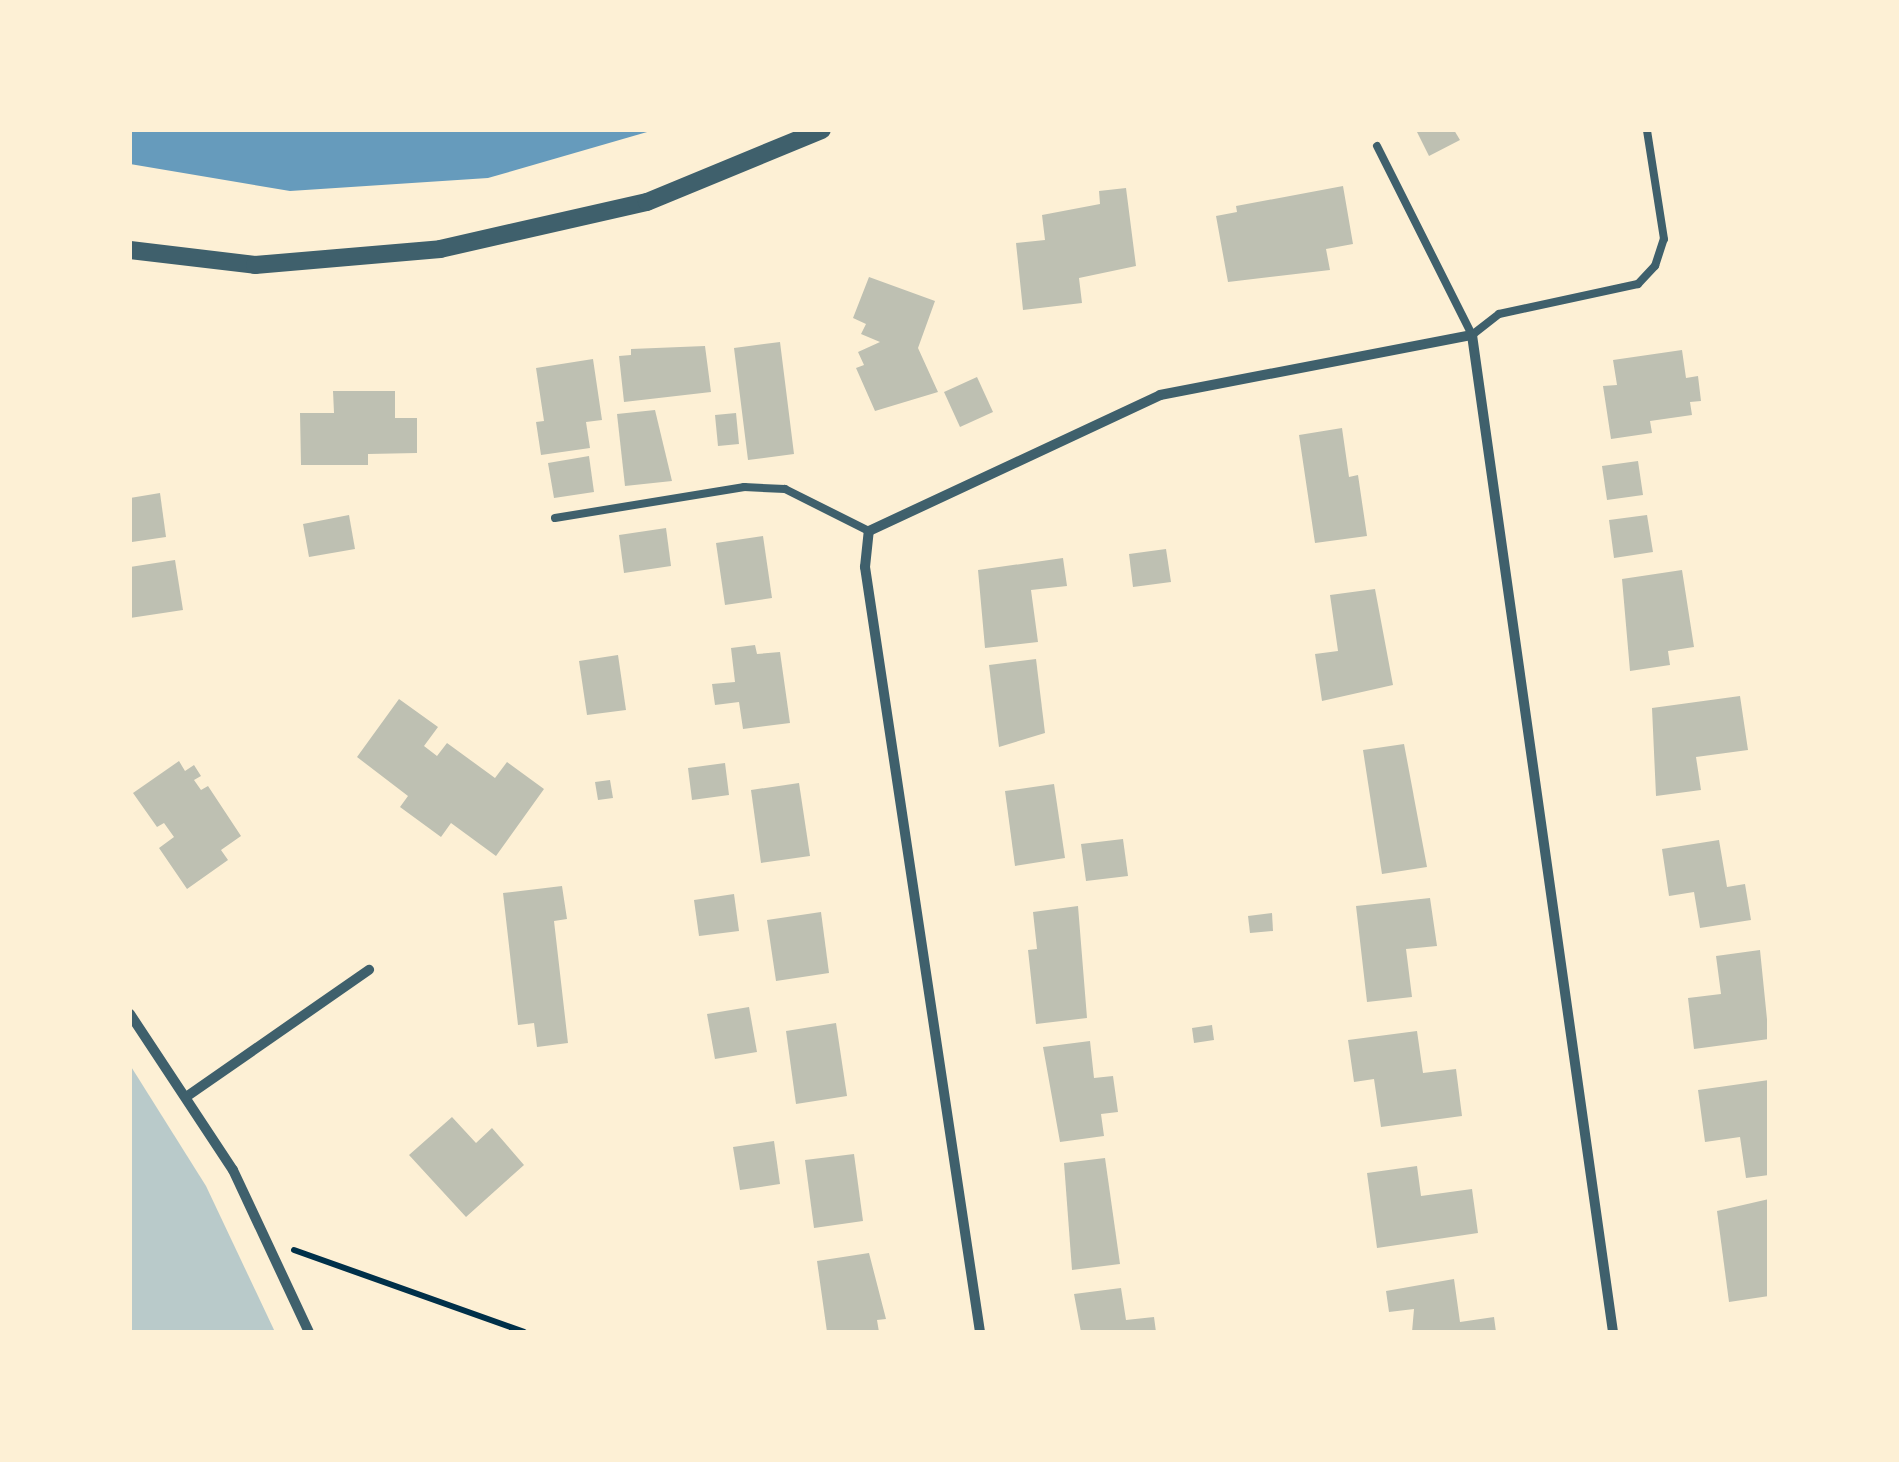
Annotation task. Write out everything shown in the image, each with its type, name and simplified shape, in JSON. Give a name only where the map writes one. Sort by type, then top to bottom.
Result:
[{"type":"street","points":[[130,250],[255,265],[440,249],[648,202],[822,130]]},
{"type":"street","points":[[980,1332],[865,567],[870,530],[1160,395],[1472,335],[1613,1332]]},
{"type":"street","points":[[186,1097],[369,970]]},
{"type":"street","points":[[130,1014],[186,1097],[271,1242],[310,1332]]},
{"type":"lane","points":[[1376,146],[1472,335],[1500,314],[1638,284],[1655,266],[1664,239],[1648,130]]},
{"type":"lane","points":[[555,518],[744,488],[785,489],[870,530]]},
{"type":"path","points":[[271,1242],[524,1332]]},
{"type":"shaded area","points":[[130,1065],[206,1186],[275,1332],[130,1332]]},
{"type":"water","points":[[130,130],[654,130],[488,178],[290,191],[130,164]]},
{"type":"building","points":[[1416,130],[1454,130],[1460,140],[1429,156]]},
{"type":"building","points":[[1343,186],[1353,244],[1326,249],[1330,270],[1228,282],[1216,216],[1237,212],[1236,206]]},
{"type":"building","points":[[1126,188],[1136,266],[1079,278],[1082,303],[1023,310],[1016,243],[1045,240],[1042,215],[1100,204],[1099,191]]},
{"type":"building","points":[[869,277],[935,301],[918,348],[938,392],[875,411],[856,368],[864,365],[858,352],[880,342],[861,334],[866,324],[853,318]]},
{"type":"building","points":[[780,342],[794,454],[748,460],[734,348]]},
{"type":"building","points":[[705,346],[711,392],[624,402],[619,356],[631,355],[631,349]]},
{"type":"building","points":[[1682,350],[1686,378],[1698,376],[1701,401],[1690,402],[1692,415],[1650,421],[1652,433],[1611,439],[1603,386],[1617,385],[1613,360]]},
{"type":"building","points":[[593,359],[602,420],[586,422],[590,448],[541,455],[536,422],[544,421],[536,368]]},
{"type":"building","points":[[977,377],[993,412],[960,427],[944,392]]},
{"type":"building","points":[[333,391],[395,391],[395,418],[417,418],[417,453],[368,454],[368,465],[301,465],[300,413],[334,413]]},
{"type":"building","points":[[655,410],[672,481],[625,486],[617,414]]},
{"type":"building","points":[[736,413],[739,444],[718,446],[715,415]]},
{"type":"building","points":[[1342,428],[1349,477],[1358,475],[1367,536],[1315,543],[1299,435]]},
{"type":"building","points":[[589,456],[594,492],[554,498],[548,463]]},
{"type":"building","points":[[1638,461],[1643,495],[1607,500],[1602,466]]},
{"type":"building","points":[[160,493],[166,537],[132,542],[130,498]]},
{"type":"building","points":[[349,515],[355,549],[309,557],[303,524]]},
{"type":"building","points":[[1647,515],[1653,552],[1614,558],[1609,520]]},
{"type":"building","points":[[666,528],[671,566],[624,573],[619,535]]},
{"type":"building","points":[[763,536],[772,598],[725,605],[716,543]]},
{"type":"building","points":[[1166,549],[1171,582],[1133,587],[1129,554]]},
{"type":"building","points":[[1063,558],[1067,586],[1031,590],[1038,642],[985,648],[978,570]]},
{"type":"building","points":[[175,560],[183,610],[130,618],[130,567]]},
{"type":"building","points":[[1682,570],[1694,647],[1668,651],[1670,665],[1630,671],[1622,579]]},
{"type":"building","points":[[1375,589],[1393,685],[1322,701],[1315,654],[1338,651],[1330,595]]},
{"type":"building","points":[[755,645],[757,654],[780,652],[790,723],[743,729],[739,702],[715,705],[712,684],[735,682],[731,648]]},
{"type":"building","points":[[618,655],[626,710],[587,715],[579,661]]},
{"type":"building","points":[[1036,659],[1045,733],[999,747],[989,665]]},
{"type":"building","points":[[1740,696],[1748,750],[1696,757],[1701,790],[1656,796],[1652,708]]},
{"type":"building","points":[[399,699],[438,727],[424,746],[437,756],[447,743],[495,778],[507,762],[544,789],[496,856],[451,823],[441,837],[400,807],[408,796],[357,757]]},
{"type":"building","points":[[1404,744],[1427,867],[1382,874],[1363,750]]},
{"type":"building","points":[[179,761],[185,771],[194,765],[201,776],[194,780],[201,790],[208,786],[241,836],[221,850],[228,860],[187,889],[159,848],[174,837],[164,823],[157,827],[133,793]]},
{"type":"building","points":[[725,763],[729,795],[692,800],[688,768]]},
{"type":"building","points":[[610,780],[613,798],[598,800],[595,782]]},
{"type":"building","points":[[799,783],[810,856],[761,863],[751,790]]},
{"type":"building","points":[[1054,784],[1065,858],[1015,866],[1005,791]]},
{"type":"building","points":[[1123,839],[1128,876],[1086,881],[1081,844]]},
{"type":"building","points":[[1719,840],[1727,887],[1745,884],[1751,920],[1700,928],[1694,892],[1669,896],[1662,849]]},
{"type":"building","points":[[562,886],[567,919],[554,921],[568,1043],[537,1047],[534,1023],[518,1025],[503,893]]},
{"type":"building","points":[[734,894],[739,931],[699,936],[694,900]]},
{"type":"building","points":[[1430,898],[1437,946],[1406,949],[1412,997],[1367,1002],[1356,906]]},
{"type":"building","points":[[1078,906],[1087,1018],[1036,1024],[1028,950],[1037,949],[1033,912]]},
{"type":"building","points":[[821,912],[829,973],[776,981],[767,920]]},
{"type":"building","points":[[1272,913],[1273,931],[1250,933],[1248,916]]},
{"type":"building","points":[[1760,950],[1769,1039],[1694,1049],[1688,998],[1721,994],[1716,956]]},
{"type":"building","points":[[749,1007],[757,1052],[715,1059],[707,1014]]},
{"type":"building","points":[[836,1023],[847,1096],[796,1104],[786,1031]]},
{"type":"building","points":[[1212,1025],[1214,1040],[1194,1043],[1192,1028]]},
{"type":"building","points":[[1417,1031],[1423,1073],[1456,1069],[1462,1116],[1381,1127],[1374,1079],[1354,1082],[1348,1040]]},
{"type":"building","points":[[1090,1041],[1094,1078],[1113,1076],[1118,1112],[1101,1114],[1104,1136],[1060,1142],[1043,1047]]},
{"type":"building","points":[[1769,1080],[1769,1175],[1746,1178],[1740,1137],[1705,1142],[1698,1090]]},
{"type":"building","points":[[452,1117],[476,1143],[492,1128],[524,1165],[466,1217],[409,1155]]},
{"type":"building","points":[[774,1141],[780,1184],[740,1190],[733,1147]]},
{"type":"building","points":[[854,1154],[863,1221],[814,1228],[805,1160]]},
{"type":"building","points":[[1105,1158],[1120,1264],[1072,1270],[1064,1163]]},
{"type":"building","points":[[1417,1166],[1421,1196],[1472,1189],[1478,1233],[1377,1248],[1367,1173]]},
{"type":"building","points":[[1769,1199],[1769,1296],[1729,1302],[1717,1211]]},
{"type":"building","points":[[869,1253],[886,1319],[877,1320],[879,1332],[827,1332],[817,1261]]},
{"type":"building","points":[[1454,1279],[1460,1322],[1494,1317],[1496,1332],[1412,1332],[1414,1309],[1389,1312],[1386,1291]]},
{"type":"building","points":[[1121,1288],[1126,1320],[1154,1317],[1156,1332],[1081,1332],[1074,1294]]}]
